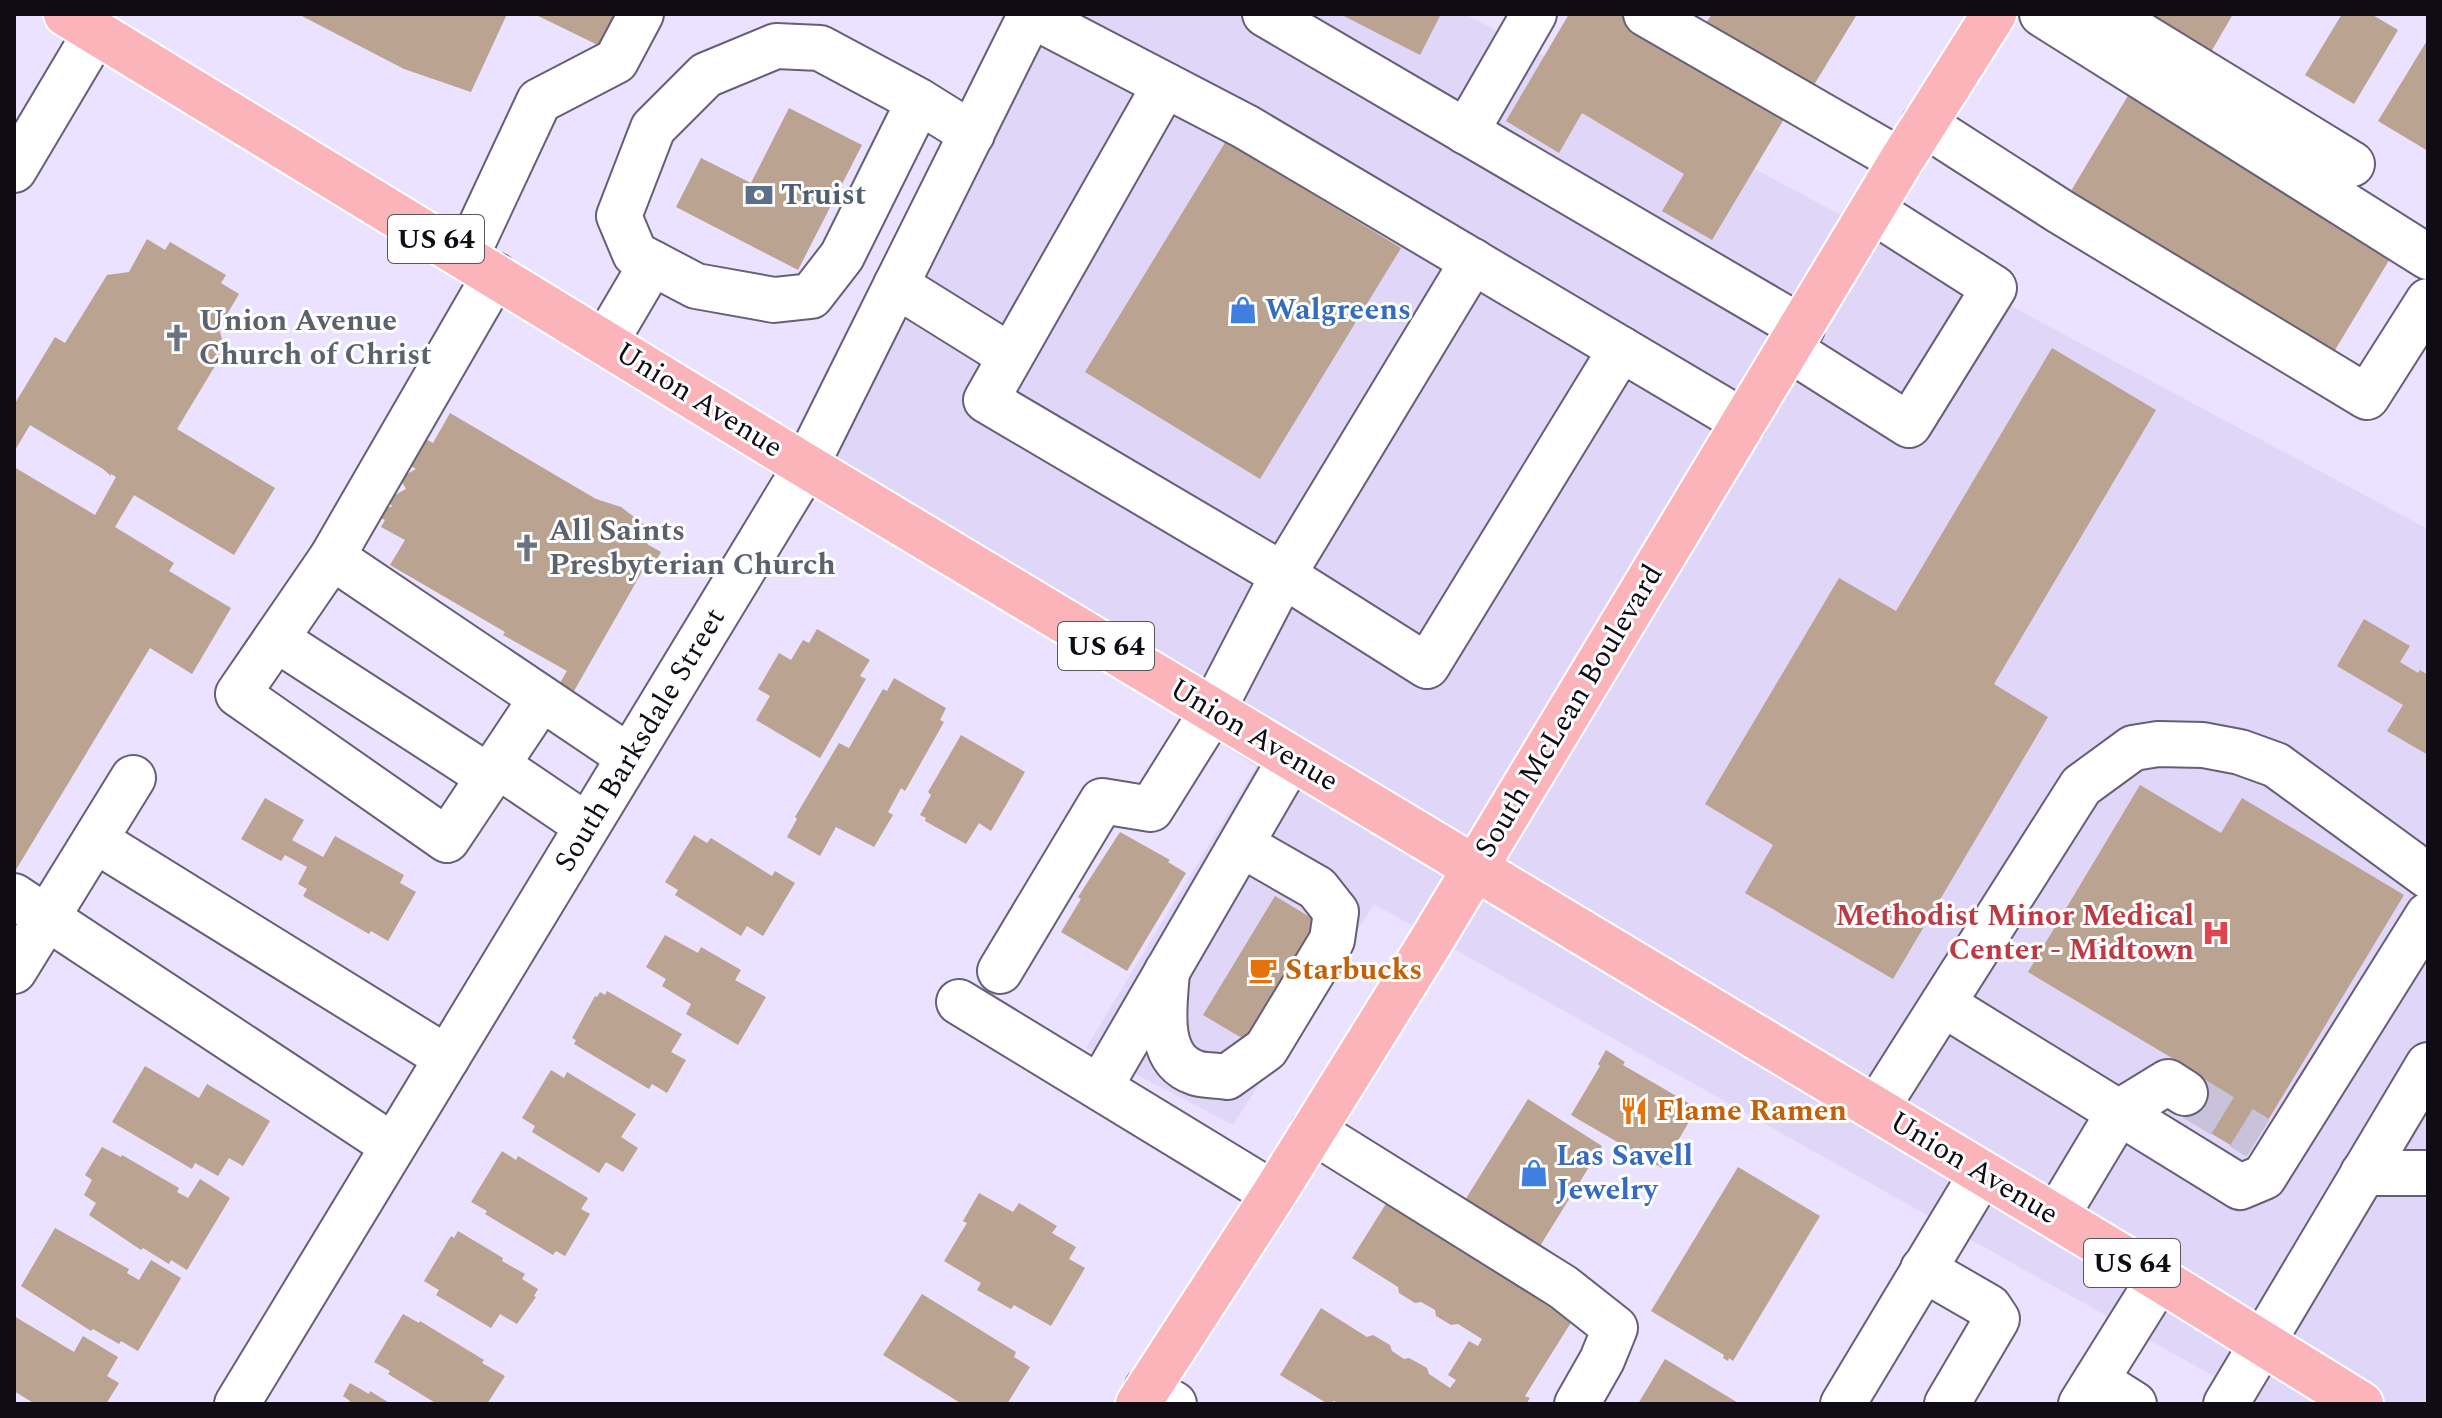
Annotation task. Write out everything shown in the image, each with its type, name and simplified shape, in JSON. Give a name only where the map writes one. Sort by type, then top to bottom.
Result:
[{"type":"main road","name":"South McLean Boulevard","points":[[1153,1399],[1274,1194],[1901,161],[1994,14]]},
{"type":"main road","name":"Union Avenue","points":[[81,23],[806,466],[2159,1279],[2361,1404]]},
{"type":"street","points":[[541,699],[447,840],[238,694],[332,557],[480,266],[539,101],[616,61],[641,14]]},
{"type":"street","points":[[1265,14],[1466,132],[1795,339],[1909,425],[1994,288],[1873,211]]},
{"type":"street","points":[[1466,132],[1534,14]]},
{"type":"street","points":[[1646,14],[1901,161]]},
{"type":"street","points":[[2042,14],[2428,257]]},
{"type":"street","points":[[2107,14],[2352,164]]},
{"type":"street","points":[[1031,15],[1246,127],[1744,422]]},
{"type":"street","name":"South Barksdale Street","points":[[237,1404],[806,466],[1031,15]]},
{"type":"street","points":[[14,170],[81,23]]},
{"type":"street","points":[[919,101],[842,256],[811,296],[774,300],[696,286],[635,254],[619,216],[653,128],[706,75],[776,46],[820,48],[919,101],[972,134]]},
{"type":"street","points":[[1165,85],[986,400],[1283,575],[1427,666],[1621,349]]},
{"type":"street","points":[[1924,124],[2061,212],[2367,397],[2428,301]]},
{"type":"street","points":[[1000,971],[1102,801],[1151,809],[1213,710],[1283,575],[1473,261]]},
{"type":"street","points":[[605,343],[652,263]]},
{"type":"street","points":[[896,285],[1010,356]]},
{"type":"street","points":[[332,557],[629,757]]},
{"type":"street","points":[[276,639],[587,826]]},
{"type":"street","points":[[1876,1109],[2081,786],[2133,748],[2158,744],[2203,745],[2240,752],[2276,765],[2428,876]]},
{"type":"street","points":[[1100,1087],[1291,758]]},
{"type":"street","points":[[14,971],[30,906],[95,840],[133,778]]},
{"type":"street","points":[[95,840],[447,1058]]},
{"type":"street","points":[[1167,971],[1163,1029],[1172,1055],[1194,1072],[1227,1077],[1266,1049],[1332,940],[1336,912],[1317,888],[1242,845]]},
{"type":"street","points":[[30,906],[393,1146]]},
{"type":"street","points":[[1943,1004],[2240,1187],[2264,1177],[2269,1144],[2428,915]]},
{"type":"street","points":[[959,1002],[1274,1194]]},
{"type":"street","points":[[2226,1404],[2363,1173],[2409,1132],[2428,1065]]},
{"type":"street","points":[[2056,1217],[2119,1112],[2168,1082],[2185,1093]]},
{"type":"street","points":[[1313,1131],[1563,1287],[1615,1328],[1602,1360],[1577,1404]]},
{"type":"street","points":[[1843,1404],[1982,1173]]},
{"type":"street","points":[[2363,1173],[2428,1173]]},
{"type":"street","points":[[1923,1269],[1989,1307],[1997,1319],[1947,1404]]},
{"type":"street","points":[[2134,1404],[2088,1392],[2159,1279]]},
{"type":"shaded area","points":[[1039,14],[1465,14],[2428,529],[2428,1404],[2263,1404],[1374,904],[1233,1125],[1086,1048],[1256,767],[801,463]]},
{"type":"building","points":[[298,14],[507,14],[471,92],[404,69]]},
{"type":"building","points":[[534,14],[618,14],[602,47]]},
{"type":"building","points":[[1340,14],[1441,14],[1420,55]]},
{"type":"building","points":[[1569,14],[1629,14],[1790,109],[1712,240],[1662,211],[1684,174],[1582,113],[1559,153],[1506,121]]},
{"type":"building","points":[[1712,14],[1856,16],[1812,88],[1706,23]]},
{"type":"building","points":[[2146,14],[2233,14],[2211,52]]},
{"type":"building","points":[[2342,14],[2371,14],[2398,30],[2354,104],[2305,75]]},
{"type":"building","points":[[2428,39],[2428,151],[2378,121]]},
{"type":"building","points":[[2132,89],[2397,247],[2329,360],[2065,201]]},
{"type":"building","name":"Truist","points":[[789,108],[862,145],[798,270],[676,207],[701,158],[751,183]]},
{"type":"building","name":"Walgreens","points":[[1226,141],[1401,248],[1260,479],[1085,372]]},
{"type":"building","points":[[147,239],[165,250],[170,242],[226,275],[221,283],[239,294],[219,328],[223,343],[227,346],[177,429],[275,488],[234,555],[134,495],[115,527],[174,563],[169,571],[231,608],[192,674],[150,648],[14,873],[14,467],[95,515],[116,477],[30,425],[14,452],[14,405],[55,337],[65,343],[107,275],[129,272]]},
{"type":"building","points":[[2052,348],[2156,410],[1994,684],[2048,717],[1893,979],[1745,893],[1773,845],[1705,804],[1839,578],[1896,611]]},
{"type":"building","name":"All Saints Presbyterian Church","points":[[450,413],[596,499],[621,507],[654,532],[647,544],[661,552],[649,573],[643,570],[574,691],[560,683],[567,671],[390,565],[405,540],[381,527],[385,520],[381,518],[387,507],[392,507],[388,499],[406,489],[400,478],[416,469],[401,461],[416,434],[433,443]]},
{"type":"building","points":[[2364,619],[2410,646],[2400,662],[2428,675],[2428,755],[2387,731],[2403,705],[2337,666]]},
{"type":"building","points":[[817,629],[870,660],[860,676],[866,679],[820,758],[756,720],[770,696],[758,689],[779,653],[791,660],[803,640],[809,643]]},
{"type":"building","points":[[894,678],[946,708],[940,720],[944,722],[905,791],[901,788],[888,812],[893,815],[874,847],[836,827],[820,856],[787,837],[797,819],[795,817],[839,743],[849,748],[883,689],[887,691]]},
{"type":"building","points":[[961,735],[1025,772],[991,831],[979,823],[966,844],[925,821],[926,818],[920,815],[931,795],[928,792]]},
{"type":"building","name":"Methodist Minor Medical Center - Midtown","points":[[2140,785],[2221,833],[2242,798],[2404,895],[2247,1155],[2174,1111],[2197,1073],[2028,972]]},
{"type":"building","points":[[265,798],[304,820],[292,840],[323,857],[335,836],[404,875],[400,883],[416,892],[388,941],[371,931],[369,934],[303,896],[307,889],[298,884],[307,867],[285,855],[281,861],[241,839]]},
{"type":"building","points":[[1120,832],[1170,860],[1168,862],[1186,873],[1127,971],[1061,932],[1081,899],[1078,897]]},
{"type":"building","points":[[694,835],[707,843],[711,838],[772,876],[775,871],[795,883],[763,936],[747,926],[741,936],[675,895],[678,890],[665,882]]},
{"type":"building","name":"Starbucks","points":[[1275,896],[1323,925],[1252,1044],[1203,1015]]},
{"type":"building","points":[[665,935],[698,953],[701,947],[741,970],[735,980],[766,997],[738,1045],[686,1014],[691,1004],[662,986],[666,979],[646,967]]},
{"type":"building","points":[[607,991],[682,1034],[671,1052],[686,1060],[667,1093],[652,1084],[649,1089],[574,1044],[576,1040],[572,1038],[595,996],[600,992],[605,995]]},
{"type":"building","name":"Flame Ramen","points":[[1606,1050],[1625,1062],[1623,1065],[1697,1108],[1662,1168],[1571,1115]]},
{"type":"building","points":[[145,1066],[199,1098],[207,1084],[270,1121],[243,1166],[229,1158],[218,1176],[195,1163],[192,1169],[112,1122]]},
{"type":"building","points":[[551,1070],[564,1078],[567,1072],[636,1114],[621,1137],[638,1148],[623,1172],[606,1162],[599,1173],[532,1132],[535,1126],[522,1118]]},
{"type":"building","name":"Las Savell Jewelry","points":[[1528,1099],[1602,1146],[1540,1246],[1465,1200]]},
{"type":"building","points":[[102,1147],[179,1188],[177,1192],[188,1198],[200,1179],[230,1198],[187,1270],[171,1260],[169,1264],[143,1248],[141,1250],[89,1215],[96,1203],[84,1195],[92,1180],[85,1175]]},
{"type":"building","points":[[502,1151],[516,1160],[518,1156],[588,1198],[581,1209],[590,1214],[565,1256],[556,1251],[553,1255],[485,1214],[487,1211],[471,1202]]},
{"type":"building","points":[[1738,1167],[1820,1216],[1733,1361],[1729,1358],[1728,1361],[1723,1358],[1724,1355],[1651,1311]]},
{"type":"building","points":[[1394,1191],[1577,1313],[1525,1396],[1530,1398],[1526,1404],[1339,1404],[1334,1401],[1328,1404],[1280,1375],[1321,1308],[1367,1337],[1373,1335],[1390,1345],[1392,1351],[1427,1368],[1429,1374],[1450,1388],[1456,1380],[1448,1375],[1469,1341],[1478,1346],[1482,1339],[1458,1324],[1451,1325],[1436,1316],[1435,1310],[1421,1302],[1415,1303],[1399,1293],[1398,1287],[1352,1258]]},
{"type":"building","points":[[979,1193],[1013,1212],[1019,1203],[1057,1226],[1052,1233],[1076,1247],[1069,1259],[1085,1268],[1051,1326],[1014,1305],[1011,1309],[977,1290],[981,1283],[944,1261],[967,1223],[963,1221]]},
{"type":"building","points":[[55,1228],[129,1269],[127,1273],[139,1280],[151,1260],[181,1278],[138,1351],[93,1329],[91,1331],[21,1286]]},
{"type":"building","points":[[458,1231],[503,1258],[502,1261],[525,1274],[522,1279],[538,1289],[536,1297],[517,1324],[500,1314],[491,1328],[436,1295],[439,1290],[424,1281],[451,1236],[454,1238]]},
{"type":"building","points":[[922,1294],[1016,1352],[1014,1357],[1030,1367],[1007,1404],[962,1404],[883,1355]]},
{"type":"building","points":[[403,1314],[420,1321],[505,1376],[487,1404],[437,1404],[374,1362]]},
{"type":"building","points":[[14,1316],[74,1352],[83,1336],[118,1357],[107,1376],[119,1383],[106,1404],[35,1404],[14,1391]]},
{"type":"building","points":[[1665,1359],[1740,1404],[1638,1404]]},
{"type":"building","points":[[350,1383],[391,1404],[349,1404],[350,1401],[343,1396]]},
{"type":"tunnel","points":[[2185,1093],[2258,1138]]},
{"type":"place","name":"Truist","points":[[759,195]]},
{"type":"place","name":"Walgreens","points":[[1243,310]]},
{"type":"place","name":"Union Avenue Church of Christ","points":[[177,338]]},
{"type":"place","name":"All Saints Presbyterian Church","points":[[527,548]]},
{"type":"place","name":"Methodist Minor Medical Center - Midtown","points":[[2216,933]]},
{"type":"place","name":"Starbucks","points":[[1263,970]]},
{"type":"place","name":"Flame Ramen","points":[[1634,1111]]},
{"type":"place","name":"Las Savell Jewelry","points":[[1534,1173]]}]
